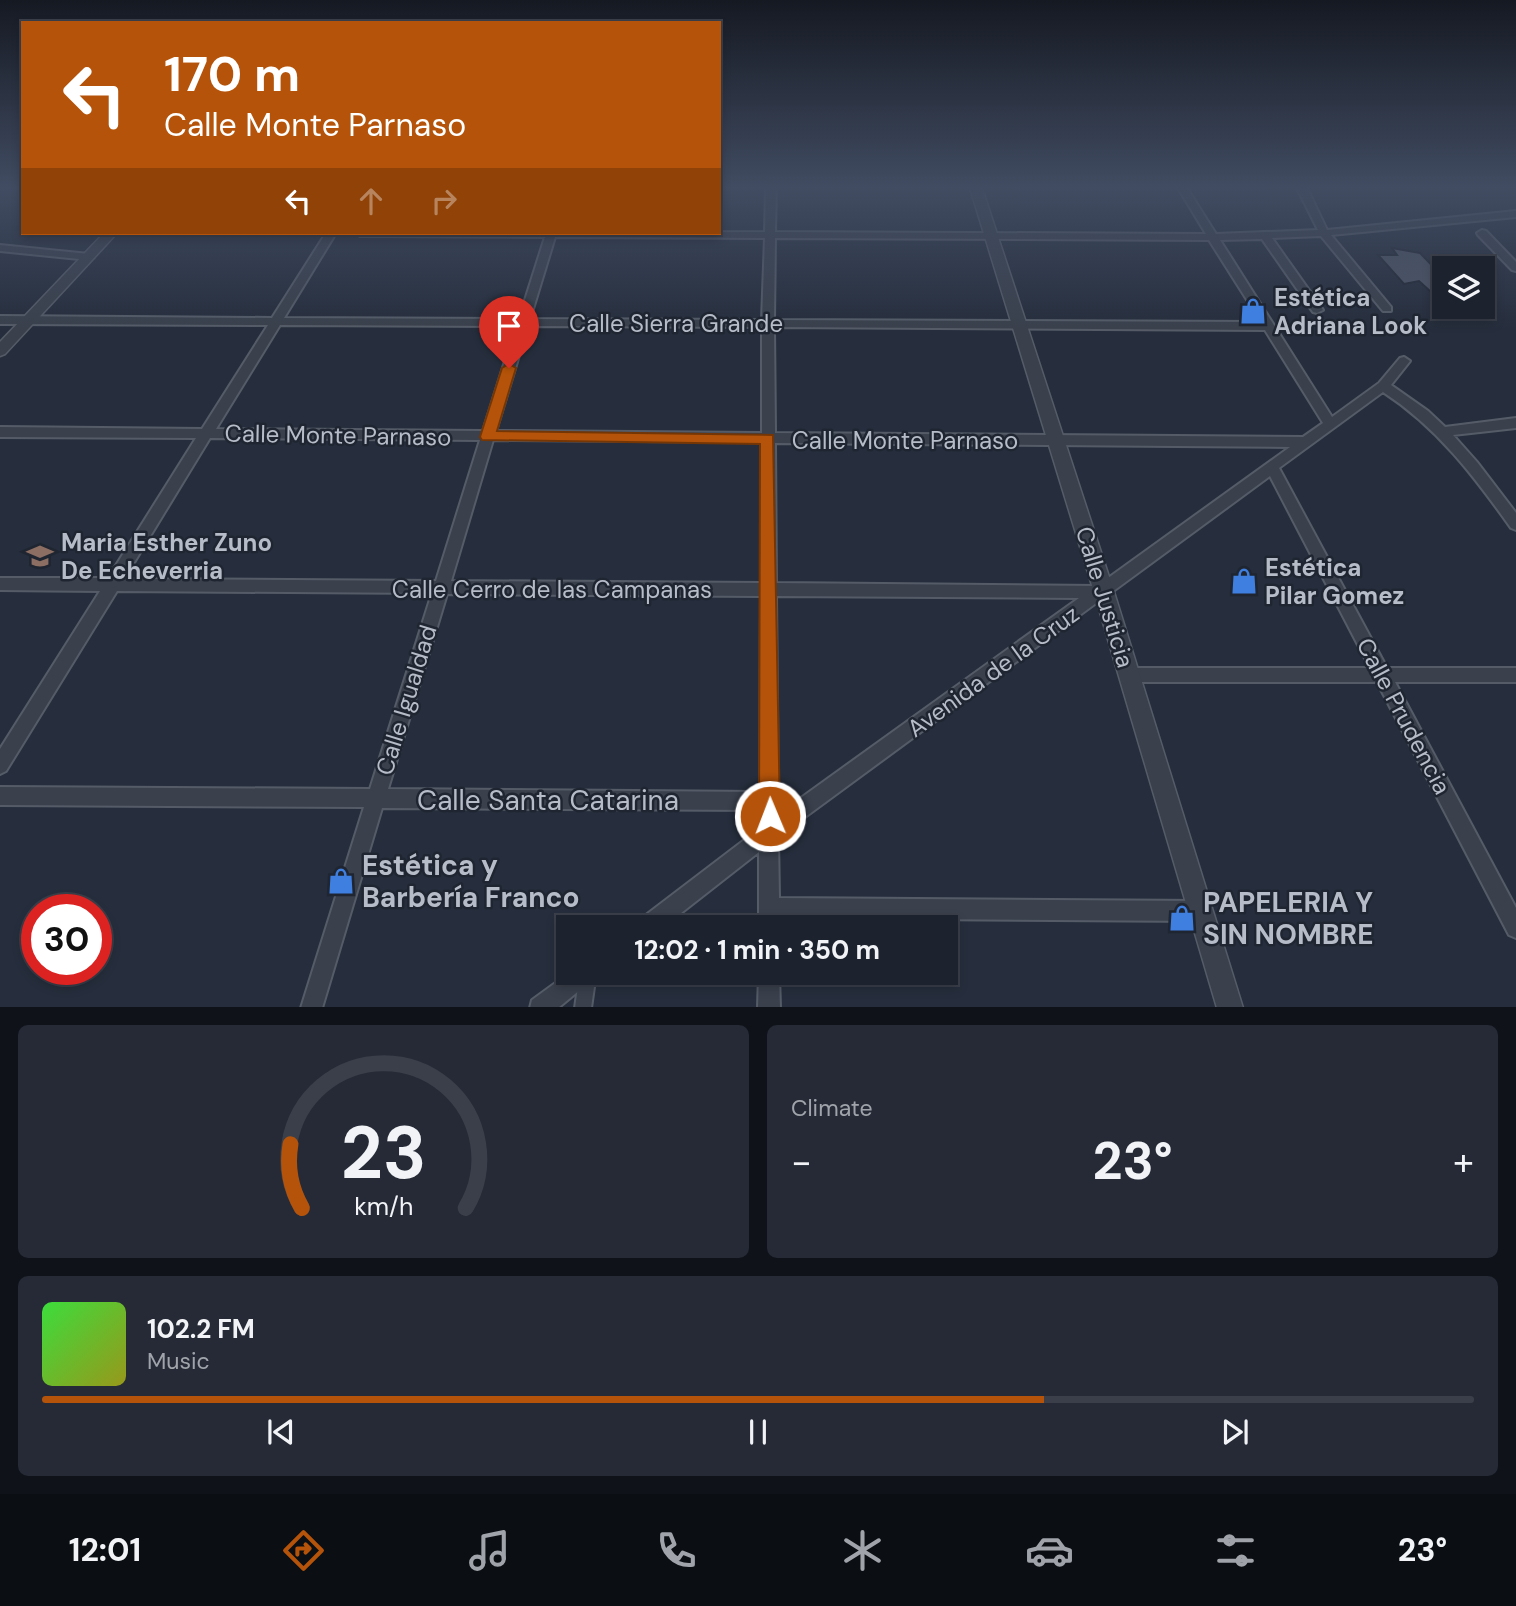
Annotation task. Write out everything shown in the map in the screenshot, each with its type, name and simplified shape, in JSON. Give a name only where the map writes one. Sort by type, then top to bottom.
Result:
[{"type":"street","points":[[0,351],[109,235]]},
{"type":"street","points":[[0,765],[330,235]]},
{"type":"street","name":"Calle Igualdad","points":[[310,1007],[550,235]]},
{"type":"street","points":[[769,915],[770,235],[1265,235],[1317,310]]},
{"type":"street","points":[[1326,235],[1387,309]]},
{"type":"street","points":[[1484,235],[1516,268]]},
{"type":"street","name":"Calle Justicia","points":[[991,236],[1104,592],[1230,1007]]},
{"type":"street","points":[[1212,237],[1330,424]]},
{"type":"street","points":[[0,248],[89,257]]},
{"type":"street","points":[[1503,254],[1516,255]]},
{"type":"street","name":"Calle Sierra Grande","points":[[0,320],[1268,326]]},
{"type":"street","name":"Avenida de la Cruz","points":[[662,915],[771,831],[1104,592],[1383,386],[1404,361]]},
{"type":"street","points":[[1383,386],[1425,413],[1444,432],[1471,462],[1516,524]]},
{"type":"street","points":[[1444,432],[1516,422]]},
{"type":"street","name":"Calle Monte Parnaso","points":[[0,432],[1306,442]]},
{"type":"street","name":"Calle Prudencia","points":[[1272,467],[1516,928]]},
{"type":"street","name":"Calle Cerro de las Campanas","points":[[0,584],[1104,592]]},
{"type":"street","points":[[1129,675],[1516,675]]},
{"type":"street","name":"Calle Santa Catarina","points":[[0,796],[769,801],[801,810]]},
{"type":"street","points":[[954,915],[1201,911]]},
{"type":"street","points":[[540,1007],[570,985]]},
{"type":"street","points":[[583,1007],[586,985]]},
{"type":"street","points":[[769,985],[769,1007]]},
{"type":"building","points":[[1392,248],[1420,253],[1432,266],[1432,292],[1419,281],[1404,284],[1378,255],[1397,255]]},
{"type":"place","name":"Estética Adriana Look","points":[[1253,311]]},
{"type":"place","name":"Maria Esther Zuno De Echeverria","points":[[40,556]]},
{"type":"place","name":"Estética Pilar Gomez","points":[[1244,581]]},
{"type":"place","name":"Estética y Barbería Franco","points":[[341,881]]},
{"type":"place","name":"PAPELERIA Y SIN NOMBRE","points":[[1182,918]]},
{"type":"route","points":[[509,368],[488,437],[768,439],[770,816]]}]
